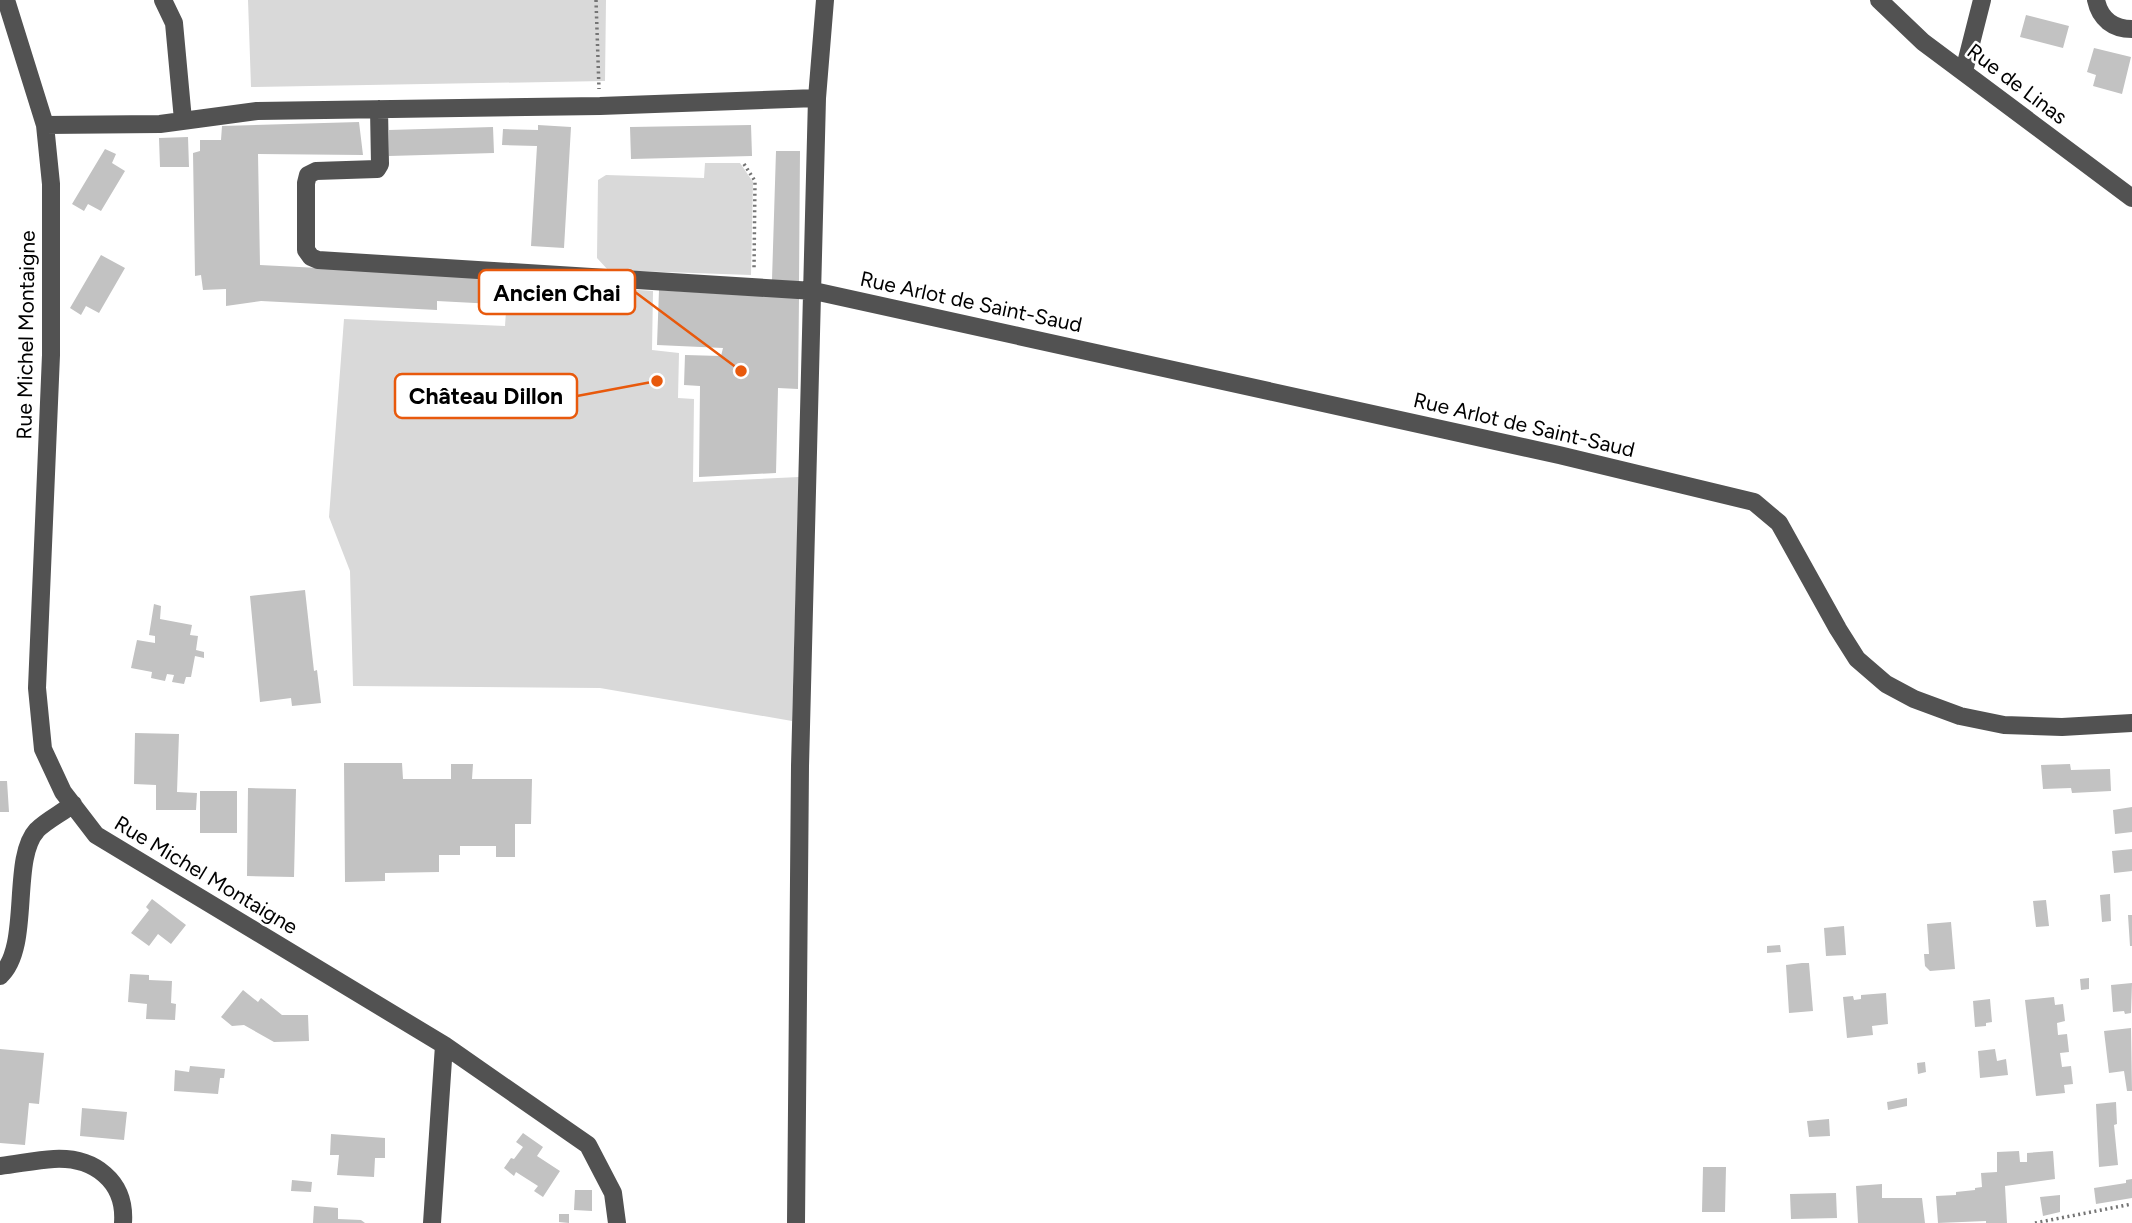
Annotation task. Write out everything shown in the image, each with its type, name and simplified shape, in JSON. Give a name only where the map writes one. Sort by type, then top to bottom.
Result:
[{"type":"street","name":"Rue Michel Montaigne","points":[[6,0],[45,125],[51,184],[51,355],[37,688],[43,749],[63,792],[96,835],[444,1045],[589,1145],[613,1193],[617,1223]]},
{"type":"street","points":[[163,0],[174,23],[183,120]]},
{"type":"street","points":[[796,1223],[800,779],[817,98],[825,0]]},
{"type":"street","name":"Rue de Linas","points":[[1879,0],[1923,42],[2132,198]]},
{"type":"street","points":[[1964,71],[1982,0]]},
{"type":"street","points":[[2096,0],[2101,14],[2108,22],[2132,29]]},
{"type":"street","points":[[45,125],[160,124],[257,111],[600,106],[817,98]]},
{"type":"street","name":"Rue Arlot de Saint-Saud","points":[[379,109],[380,164],[377,169],[316,171],[308,175],[306,250],[311,257],[318,260],[814,291],[1559,455],[1754,502],[1779,523],[1857,659],[1895,689],[1960,716],[2004,725],[2062,727],[2132,723]]},
{"type":"street","points":[[0,975],[8,968],[15,948],[27,849],[36,831],[73,804]]},
{"type":"street","points":[[432,1223],[444,1045]]},
{"type":"street","points":[[0,1166],[55,1158],[77,1160],[94,1167],[109,1178],[120,1195],[123,1223]]},
{"type":"path","points":[[596,0],[600,106]]},
{"type":"path","points":[[744,164],[755,181],[753,288]]},
{"type":"path","points":[[2035,1223],[2132,1204]]},
{"type":"shaded area","points":[[248,0],[606,0],[605,81],[251,87]]},
{"type":"shaded area","points":[[705,163],[740,163],[753,182],[751,275],[608,270],[597,258],[598,180],[606,175],[704,178]]},
{"type":"shaded area","points":[[508,281],[653,291],[652,350],[679,353],[678,398],[694,399],[693,482],[799,477],[792,721],[600,688],[353,686],[350,571],[329,517],[344,319],[505,326]]},
{"type":"building","points":[[2026,15],[2069,26],[2063,48],[2020,37]]},
{"type":"building","points":[[2094,48],[2131,57],[2122,94],[2093,86],[2096,75],[2087,72]]},
{"type":"building","points":[[359,122],[363,155],[258,154],[260,265],[496,277],[494,304],[437,301],[437,310],[261,301],[226,306],[226,289],[203,290],[201,275],[195,276],[193,153],[200,151],[200,140],[221,140],[222,126]]},
{"type":"building","points":[[538,125],[571,127],[564,248],[531,246],[537,146],[502,145],[503,129],[538,130]]},
{"type":"building","points":[[751,125],[752,156],[631,159],[630,127]]},
{"type":"building","points":[[493,127],[494,153],[389,156],[389,130]]},
{"type":"building","points":[[188,137],[189,167],[160,167],[159,138]]},
{"type":"building","points":[[105,149],[116,154],[112,163],[125,171],[101,211],[88,204],[84,211],[72,204]]},
{"type":"building","points":[[776,151],[800,151],[799,282],[772,280]]},
{"type":"building","points":[[101,255],[125,268],[99,313],[86,306],[81,315],[70,308]]},
{"type":"building","points":[[659,290],[799,298],[798,389],[778,388],[776,473],[699,477],[700,386],[684,385],[685,355],[721,356],[723,348],[657,345]]},
{"type":"building","points":[[305,590],[314,671],[317,670],[321,703],[292,706],[291,698],[260,702],[250,596]]},
{"type":"building","points":[[154,604],[161,606],[160,619],[192,625],[190,635],[198,636],[196,650],[204,652],[204,658],[195,656],[191,677],[186,677],[184,684],[172,682],[174,675],[167,674],[165,681],[151,678],[152,672],[131,668],[137,640],[155,643],[155,636],[149,635]]},
{"type":"building","points":[[135,733],[179,734],[177,792],[197,793],[196,810],[156,810],[156,785],[134,784]]},
{"type":"building","points":[[344,763],[402,763],[403,779],[451,779],[451,764],[473,764],[472,779],[532,779],[531,824],[515,824],[515,857],[496,857],[496,846],[460,846],[460,855],[439,855],[439,872],[385,873],[385,881],[345,882]]},
{"type":"building","points":[[2070,764],[2071,770],[2110,769],[2111,791],[2072,793],[2071,788],[2043,789],[2041,765]]},
{"type":"building","points":[[0,781],[7,781],[9,812],[0,812]]},
{"type":"building","points":[[248,788],[296,789],[294,877],[247,876]]},
{"type":"building","points":[[200,791],[237,791],[237,833],[200,833]]},
{"type":"building","points":[[2132,807],[2132,832],[2115,834],[2113,810]]},
{"type":"building","points":[[2132,849],[2132,871],[2114,873],[2112,851]]},
{"type":"building","points":[[2110,894],[2111,921],[2102,922],[2100,895]]},
{"type":"building","points":[[152,899],[186,925],[171,944],[158,934],[149,946],[131,933],[149,910],[146,907]]},
{"type":"building","points":[[2046,900],[2049,926],[2036,927],[2033,901]]},
{"type":"building","points":[[2128,915],[2132,915],[2132,946],[2130,946]]},
{"type":"building","points":[[1951,922],[1955,969],[1930,971],[1925,966],[1924,954],[1929,954],[1927,924]]},
{"type":"building","points":[[1844,926],[1846,955],[1826,956],[1824,928]]},
{"type":"building","points":[[1780,945],[1781,952],[1767,953],[1767,946]]},
{"type":"building","points":[[1809,963],[1813,1011],[1789,1013],[1786,965]]},
{"type":"building","points":[[130,974],[149,975],[149,980],[172,981],[171,1003],[176,1004],[175,1020],[146,1019],[147,1004],[128,1002]]},
{"type":"building","points":[[2089,978],[2089,989],[2081,990],[2080,979]]},
{"type":"building","points":[[2132,983],[2131,1013],[2113,1012],[2111,985]]},
{"type":"building","points":[[243,990],[258,1002],[261,998],[282,1015],[308,1015],[309,1041],[274,1042],[244,1025],[232,1026],[221,1017]]},
{"type":"building","points":[[1886,993],[1888,1024],[1872,1026],[1873,1035],[1847,1038],[1843,997],[1853,996],[1854,1000],[1861,999],[1861,995]]},
{"type":"building","points":[[2054,997],[2055,1005],[2063,1004],[2065,1021],[2057,1023],[2058,1035],[2067,1034],[2069,1052],[2060,1053],[2062,1067],[2071,1066],[2073,1084],[2064,1085],[2065,1093],[2036,1096],[2025,1000]]},
{"type":"building","points":[[1990,999],[1992,1022],[1986,1023],[1986,1026],[1975,1027],[1973,1001]]},
{"type":"building","points":[[2131,1028],[2132,1091],[2127,1091],[2124,1071],[2109,1073],[2104,1031]]},
{"type":"building","points":[[0,1049],[44,1053],[39,1104],[29,1103],[25,1145],[0,1143]]},
{"type":"building","points":[[1995,1049],[1997,1061],[2006,1059],[2008,1075],[1980,1078],[1978,1051]]},
{"type":"building","points":[[1925,1062],[1926,1072],[1918,1074],[1917,1063]]},
{"type":"building","points":[[190,1066],[225,1069],[224,1078],[220,1078],[218,1094],[174,1091],[175,1070],[189,1072]]},
{"type":"building","points":[[1907,1098],[1907,1106],[1888,1110],[1887,1102]]},
{"type":"building","points":[[2116,1102],[2117,1124],[2114,1125],[2118,1165],[2099,1167],[2096,1104]]},
{"type":"building","points":[[82,1108],[127,1112],[124,1140],[80,1136]]},
{"type":"building","points":[[1829,1119],[1830,1136],[1809,1137],[1807,1121]]},
{"type":"building","points":[[523,1133],[543,1147],[537,1156],[560,1171],[543,1197],[534,1191],[538,1186],[516,1172],[514,1176],[504,1168],[523,1147],[516,1142]]},
{"type":"building","points":[[331,1134],[385,1138],[385,1158],[375,1158],[374,1177],[337,1175],[339,1155],[330,1155]]},
{"type":"building","points":[[2019,1151],[2020,1162],[2027,1162],[2027,1153],[2053,1151],[2055,1179],[2005,1186],[2007,1223],[1938,1223],[1936,1196],[1956,1195],[1956,1192],[1982,1187],[1981,1173],[1997,1172],[1997,1152]]},
{"type":"building","points":[[1703,1167],[1726,1167],[1725,1212],[1702,1212]]},
{"type":"building","points":[[2132,1179],[2132,1198],[2096,1204],[2094,1188],[2126,1183],[2126,1180]]},
{"type":"building","points":[[292,1180],[312,1182],[311,1192],[291,1191]]},
{"type":"building","points":[[1882,1184],[1882,1198],[1922,1198],[1925,1223],[1858,1223],[1856,1186]]},
{"type":"building","points":[[575,1190],[592,1190],[592,1211],[574,1210]]},
{"type":"building","points":[[1836,1193],[1837,1218],[1791,1219],[1790,1194]]},
{"type":"building","points":[[2060,1195],[2060,1212],[2043,1216],[2040,1197]]},
{"type":"building","points":[[314,1206],[338,1208],[338,1219],[361,1220],[365,1223],[313,1223]]},
{"type":"building","points":[[559,1214],[569,1214],[569,1223],[559,1222]]},
{"type":"place","name":"Ancien Chai","points":[[741,371]]},
{"type":"place","name":"Château Dillon","points":[[657,381]]}]
